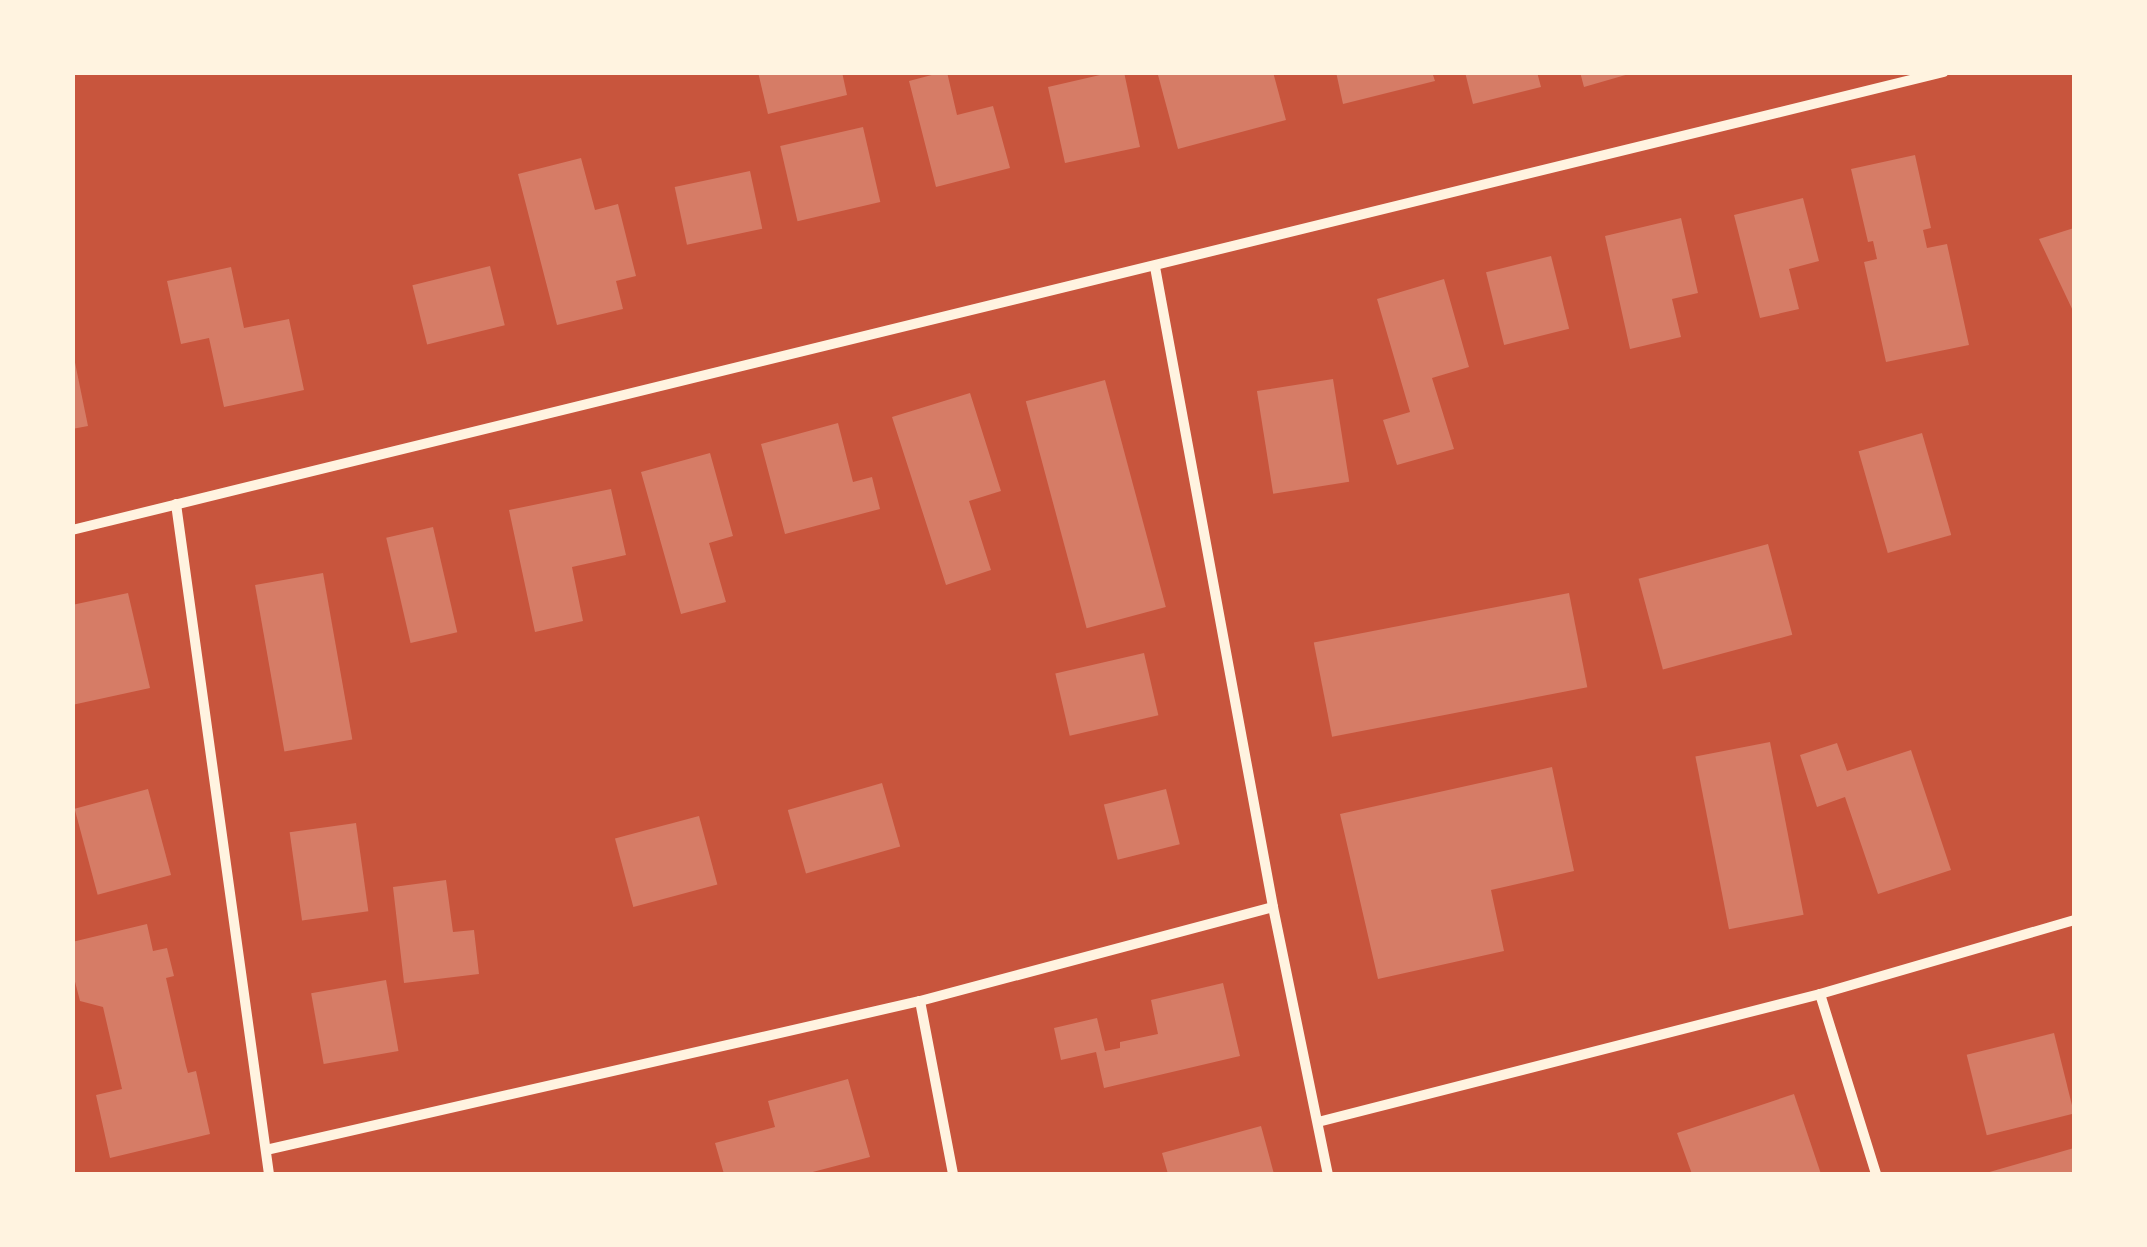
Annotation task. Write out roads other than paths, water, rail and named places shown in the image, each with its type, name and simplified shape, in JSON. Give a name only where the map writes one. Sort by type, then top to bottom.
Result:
[{"type":"street","points":[[72,530],[1944,72]]},
{"type":"street","points":[[1154,267],[1273,907],[1328,1174]]},
{"type":"street","points":[[176,504],[269,1174]]},
{"type":"street","points":[[266,1150],[920,1001],[1273,907]]},
{"type":"street","points":[[1318,1122],[1820,994],[2074,920]]},
{"type":"street","points":[[1820,994],[1876,1174]]},
{"type":"street","points":[[920,1001],[953,1174]]}]
